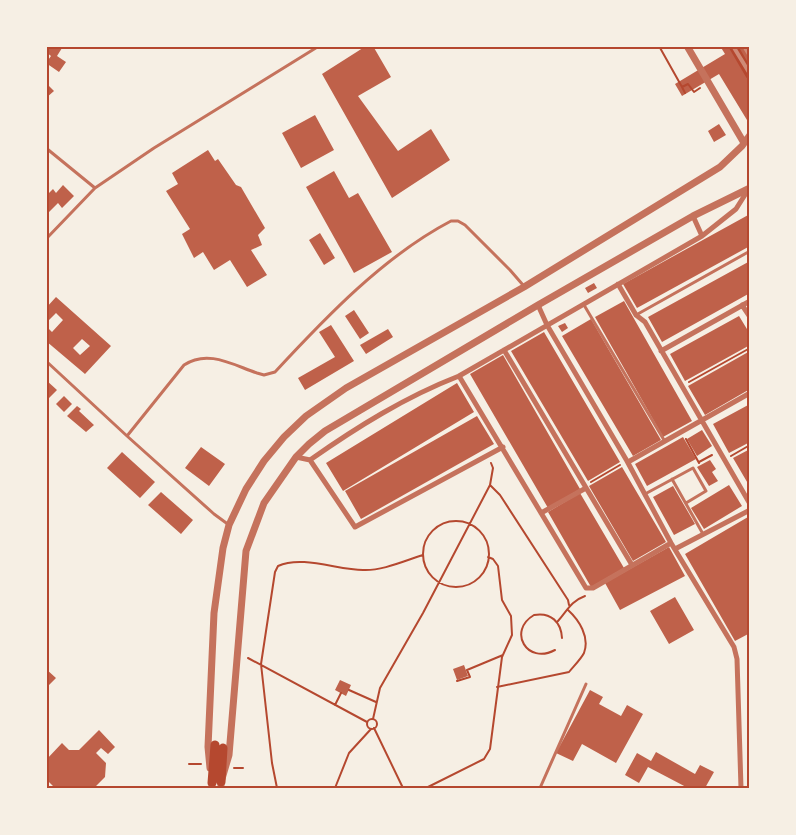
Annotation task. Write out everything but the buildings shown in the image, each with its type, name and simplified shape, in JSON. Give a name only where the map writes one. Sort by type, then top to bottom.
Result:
[{"type":"main road","points":[[733,46],[750,75]]},
{"type":"main road","points":[[217,786],[219,747]]},
{"type":"street","points":[[687,46],[744,143]]},
{"type":"street","points":[[217,786],[208,747],[214,613],[223,548],[229,525],[246,489],[264,461],[306,416],[346,388],[524,287],[720,167],[750,135]]},
{"type":"street","points":[[217,786],[229,755],[246,551],[264,503],[296,457],[325,431],[693,216],[749,188]]},
{"type":"street","points":[[310,460],[360,425],[431,387],[459,376],[702,236],[736,208],[749,188]]},
{"type":"street","points":[[693,216],[702,236]]},
{"type":"street","points":[[618,284],[636,315],[645,322],[724,460],[747,493],[750,504]]},
{"type":"street","points":[[661,351],[750,301]]},
{"type":"street","points":[[538,305],[547,325],[628,462],[671,543],[736,653],[741,789]]},
{"type":"street","points":[[742,305],[750,317]]},
{"type":"street","points":[[504,350],[632,565]]},
{"type":"street","points":[[459,376],[586,588],[593,588],[671,543]]},
{"type":"street","points":[[628,462],[750,393]]},
{"type":"street","points":[[296,457],[310,460],[355,528],[503,448]]},
{"type":"street","points":[[541,513],[586,487]]},
{"type":"street","points":[[675,549],[750,510]]},
{"type":"lane","points":[[46,239],[95,188],[154,148],[319,46]]},
{"type":"lane","points":[[46,148],[95,188]]},
{"type":"lane","points":[[127,436],[184,365],[193,359],[214,358],[257,374],[275,372],[371,278],[396,257],[451,222],[465,225],[524,287]]},
{"type":"lane","points":[[636,315],[750,251]]},
{"type":"lane","points":[[584,305],[664,441]]},
{"type":"lane","points":[[46,361],[214,514],[229,525]]},
{"type":"lane","points":[[645,494],[693,468],[706,491],[686,503]]},
{"type":"lane","points":[[672,479],[703,534]]},
{"type":"lane","points":[[540,789],[586,684]]},
{"type":"path","points":[[659,46],[682,87]]},
{"type":"path","points":[[685,93],[682,87],[688,84],[693,92],[708,83]]},
{"type":"path","points":[[681,386],[750,348]]},
{"type":"path","points":[[681,431],[699,462]]},
{"type":"path","points":[[724,460],[750,445]]},
{"type":"path","points":[[373,719],[380,688],[418,622],[490,485],[493,468],[490,461],[503,448]]},
{"type":"path","points":[[693,468],[719,451]]},
{"type":"path","points":[[586,487],[618,466]]},
{"type":"path","points":[[490,485],[500,495],[568,600],[568,610],[558,621]]},
{"type":"path","points":[[455,521],[470,524],[480,531],[487,542],[487,565],[478,578],[465,585],[451,586],[438,582],[430,575],[423,555],[423,547],[428,535],[438,525],[455,521]]},
{"type":"path","points":[[277,789],[261,664],[275,572],[278,566],[292,563],[336,565],[366,570],[423,555]]},
{"type":"path","points":[[426,789],[484,759],[490,749],[503,655],[512,635],[511,616],[502,600],[498,566],[488,557]]},
{"type":"path","points":[[569,605],[585,596]]},
{"type":"path","points":[[497,687],[569,672],[584,653],[585,637],[579,621],[568,610]]},
{"type":"path","points":[[555,650],[540,655],[525,647],[521,639],[524,624],[534,615],[550,615],[558,621],[562,638]]},
{"type":"path","points":[[457,681],[470,677],[467,670],[503,655]]},
{"type":"path","points":[[248,658],[367,722],[367,726],[373,728],[403,789]]},
{"type":"path","points":[[349,690],[376,702]]},
{"type":"path","points":[[335,705],[340,693]]},
{"type":"path","points":[[367,722],[373,719]]},
{"type":"path","points":[[335,789],[349,753],[377,722],[373,719]]},
{"type":"railway","points":[[733,46],[750,74]]},
{"type":"railway","points":[[744,46],[750,56]]}]
